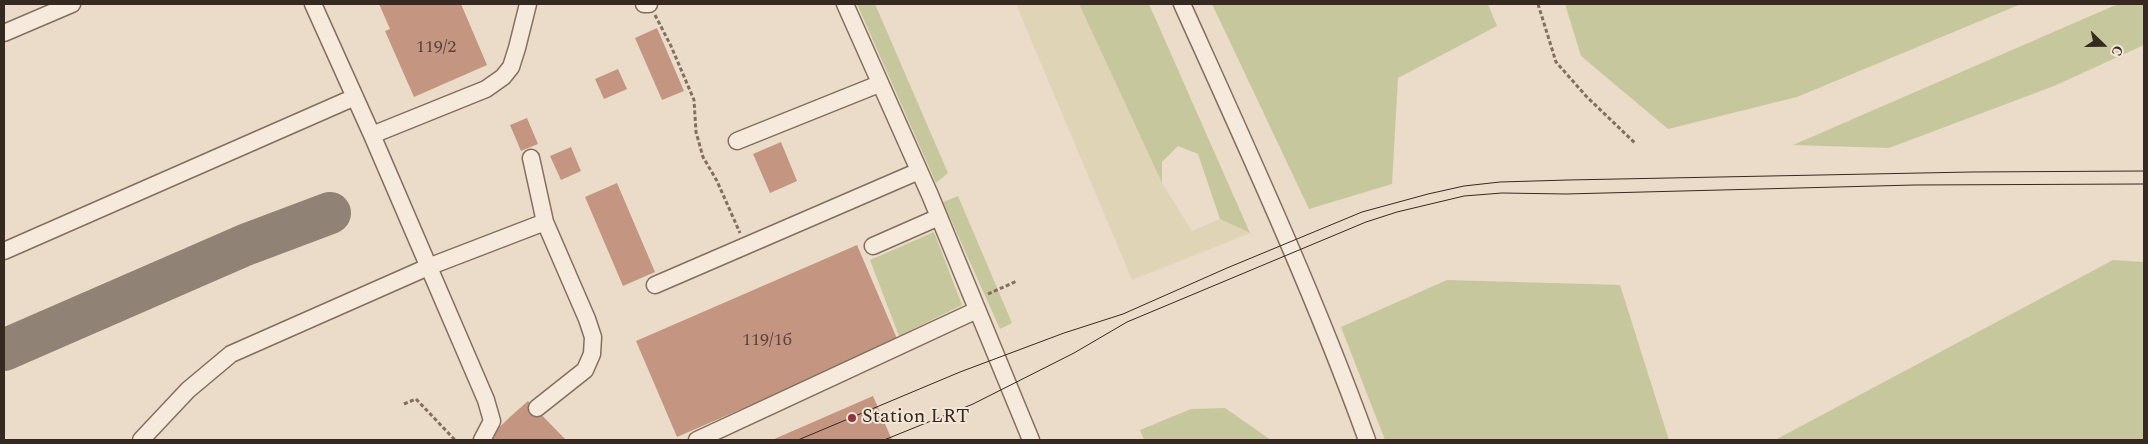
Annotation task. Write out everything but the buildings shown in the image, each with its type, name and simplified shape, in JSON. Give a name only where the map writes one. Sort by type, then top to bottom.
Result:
[{"type":"lane","points":[[4,33],[72,4]]},
{"type":"lane","points":[[313,4],[372,135],[486,400],[492,421],[482,440]]},
{"type":"lane","points":[[372,135],[486,89],[503,77],[510,67],[517,48],[528,4]]},
{"type":"lane","points":[[845,4],[939,217],[1031,440]]},
{"type":"lane","points":[[1182,4],[1300,268],[1341,368],[1367,440]]},
{"type":"lane","points":[[737,141],[879,84]]},
{"type":"lane","points":[[4,251],[355,98]]},
{"type":"lane","points":[[532,158],[546,222],[593,337],[592,354],[585,370],[537,408]]},
{"type":"lane","points":[[655,286],[919,171]]},
{"type":"lane","points":[[872,246],[939,217]]},
{"type":"lane","points":[[141,440],[188,390],[231,354],[428,267],[546,222]]},
{"type":"lane","points":[[697,440],[975,306]]},
{"type":"path","points":[[1538,4],[1556,62],[1586,96],[1636,144]]},
{"type":"path","points":[[649,7],[671,46],[694,100],[696,132],[703,157],[718,181],[747,247]]},
{"type":"path","points":[[975,306],[1017,281]]},
{"type":"path","points":[[404,404],[416,399],[455,440]]},
{"type":"shaded area","points":[[1016,4],[1079,4],[1162,183],[1192,231],[1220,219],[1250,233],[1132,280]]},
{"type":"green space","points":[[857,4],[875,4],[948,173],[936,183]]},
{"type":"green space","points":[[1079,4],[1149,4],[1250,233],[1220,219],[1198,154],[1178,146],[1162,162],[1162,183]]},
{"type":"green space","points":[[1212,4],[1488,4],[1497,26],[1398,78],[1392,184],[1309,209]]},
{"type":"green space","points":[[1565,4],[2021,4],[1797,97],[1668,129],[1581,56]]},
{"type":"green space","points":[[2118,4],[2144,4],[2144,45],[2054,86],[1889,148],[1793,145]]},
{"type":"green space","points":[[958,196],[1012,323],[1000,329],[943,202]]},
{"type":"green space","points":[[934,232],[962,305],[899,336],[870,260]]},
{"type":"green space","points":[[2113,260],[2144,262],[2144,440],[1775,440]]},
{"type":"green space","points":[[1447,280],[1620,285],[1669,440],[1385,440],[1341,327]]},
{"type":"green space","points":[[1225,408],[1271,440],[1144,440],[1140,430],[1191,409]]},
{"type":"taxiway","points":[[4,350],[245,245],[330,213]]},
{"type":"tram line","points":[[798,440],[960,372],[1064,333],[1123,314],[1362,212],[1464,186],[1500,182],[1568,180],[1971,172],[2144,171]]},
{"type":"tram line","points":[[884,440],[973,404],[1074,353],[1127,322],[1366,222],[1397,212],[1464,196],[1502,193],[1566,194],[1914,185],[2144,184]]},
{"type":"place","name":"Station LRT","points":[[852,418]]}]
